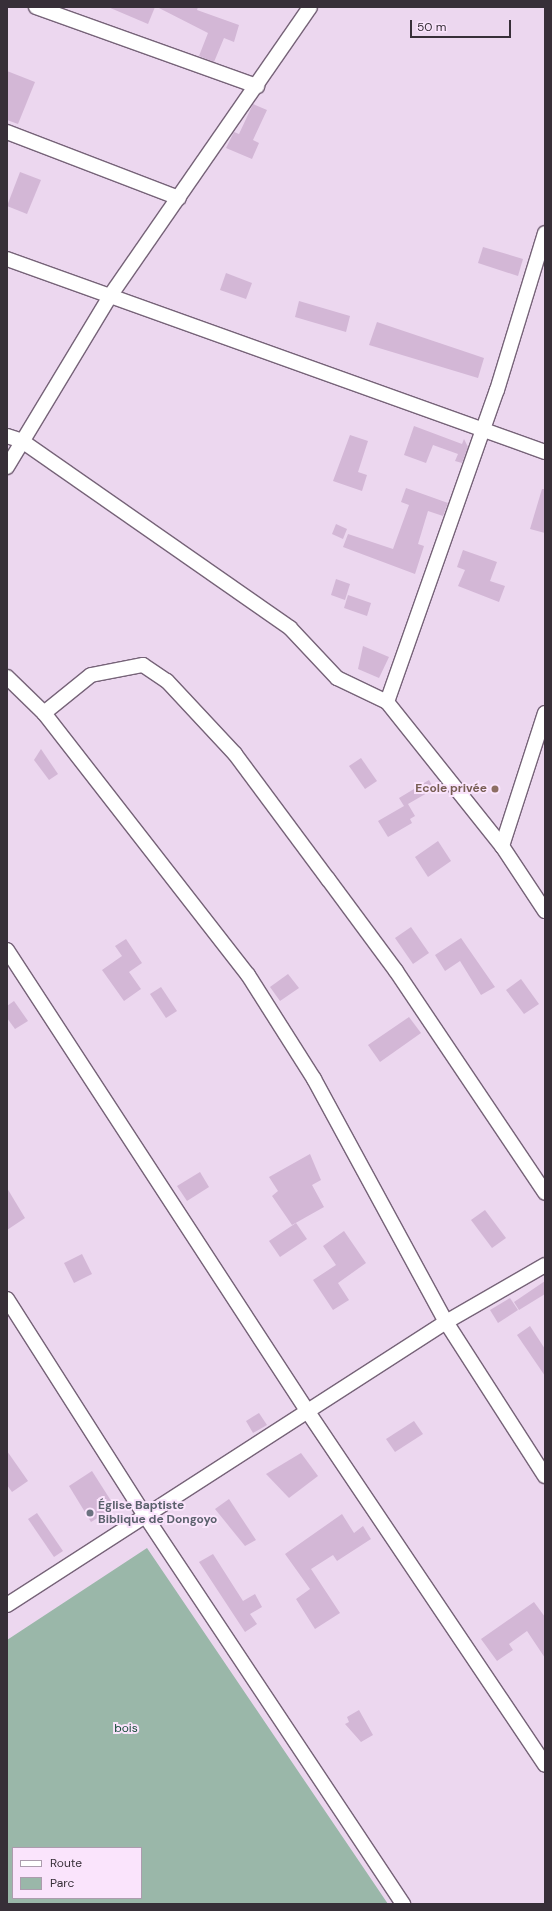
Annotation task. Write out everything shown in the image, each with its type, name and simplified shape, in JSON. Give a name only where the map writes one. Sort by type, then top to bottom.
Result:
[{"type":"street","points":[[36,7],[257,86]]},
{"type":"street","points":[[7,466],[110,296],[257,86],[310,7]]},
{"type":"street","points":[[7,132],[179,198]]},
{"type":"street","points":[[387,702],[482,429],[545,233]]},
{"type":"street","points":[[7,259],[545,452]]},
{"type":"street","points":[[7,436],[22,442],[290,628],[337,678],[387,702],[502,846],[545,911]]},
{"type":"street","points":[[44,713],[91,674],[143,665],[167,681],[235,754],[396,971],[545,1193]]},
{"type":"street","points":[[7,677],[44,713],[248,975],[314,1079],[446,1322],[545,1476]]},
{"type":"street","points":[[502,846],[545,713]]},
{"type":"street","points":[[7,950],[308,1412],[545,1764]]},
{"type":"street","points":[[7,1605],[146,1517],[446,1322],[545,1265]]},
{"type":"street","points":[[7,1299],[146,1517],[403,1904]]},
{"type":"green space","name":"bois","points":[[147,1548],[388,1904],[7,1904],[7,1640]]},
{"type":"building","points":[[108,7],[155,7],[148,24]]},
{"type":"building","points":[[157,7],[198,7],[197,10],[239,25],[234,42],[224,38],[214,62],[199,56],[208,33]]},
{"type":"building","points":[[7,71],[35,82],[18,124],[7,120]]},
{"type":"building","points":[[253,104],[267,110],[253,140],[259,143],[252,159],[226,148],[234,132],[239,134]]},
{"type":"building","points":[[20,172],[41,180],[27,214],[7,206]]},
{"type":"building","points":[[483,247],[523,259],[518,276],[478,263]]},
{"type":"building","points":[[226,273],[252,283],[246,299],[220,290]]},
{"type":"building","points":[[299,301],[350,316],[346,332],[295,317]]},
{"type":"building","points":[[377,322],[484,358],[478,378],[369,345]]},
{"type":"building","points":[[414,426],[462,444],[464,439],[468,447],[462,463],[455,461],[458,454],[433,445],[426,463],[404,455]]},
{"type":"building","points":[[350,435],[368,441],[358,472],[367,475],[362,491],[333,481]]},
{"type":"building","points":[[406,488],[448,503],[443,516],[428,511],[418,544],[424,546],[415,574],[343,547],[348,534],[393,549],[409,505],[401,502]]},
{"type":"building","points":[[542,489],[545,489],[545,533],[530,529]]},
{"type":"building","points":[[336,524],[347,529],[343,539],[332,534]]},
{"type":"building","points":[[463,550],[497,562],[490,581],[505,586],[499,602],[458,586],[465,570],[457,567]]},
{"type":"building","points":[[336,579],[350,584],[345,600],[331,595]]},
{"type":"building","points":[[348,595],[371,603],[367,616],[344,608]]},
{"type":"building","points":[[363,646],[389,657],[379,678],[358,669]]},
{"type":"building","points":[[41,749],[58,774],[49,780],[34,760]]},
{"type":"building","points":[[361,758],[377,781],[365,789],[349,766]]},
{"type":"building","points":[[429,780],[434,789],[408,804],[415,816],[410,819],[412,823],[388,837],[378,821],[404,806],[399,798]]},
{"type":"building","points":[[438,841],[451,861],[428,877],[415,857]]},
{"type":"building","points":[[411,927],[429,953],[413,964],[395,938]]},
{"type":"building","points":[[461,938],[495,987],[481,995],[460,961],[445,971],[435,955]]},
{"type":"building","points":[[126,939],[142,963],[129,972],[141,989],[124,1001],[102,970],[122,956],[115,946]]},
{"type":"building","points":[[288,974],[299,988],[280,1001],[270,987]]},
{"type":"building","points":[[521,979],[539,1004],[524,1014],[506,990]]},
{"type":"building","points":[[161,987],[177,1011],[166,1018],[150,994]]},
{"type":"building","points":[[14,1001],[28,1021],[15,1029],[7,1018],[7,1006]]},
{"type":"building","points":[[409,1017],[421,1033],[380,1062],[368,1045]]},
{"type":"building","points":[[310,1154],[321,1180],[312,1185],[324,1207],[292,1225],[272,1196],[278,1191],[269,1177]]},
{"type":"building","points":[[200,1172],[209,1187],[187,1201],[177,1186]]},
{"type":"building","points":[[7,1188],[25,1218],[7,1230]]},
{"type":"building","points":[[485,1210],[506,1238],[492,1248],[471,1220]]},
{"type":"building","points":[[296,1223],[307,1239],[280,1257],[269,1241]]},
{"type":"building","points":[[344,1231],[366,1263],[338,1283],[349,1300],[333,1310],[313,1280],[336,1265],[323,1246]]},
{"type":"building","points":[[82,1254],[92,1274],[74,1283],[64,1263]]},
{"type":"building","points":[[545,1281],[545,1294],[519,1310],[514,1302]]},
{"type":"building","points":[[510,1298],[518,1310],[498,1323],[490,1310]]},
{"type":"building","points":[[530,1326],[545,1349],[545,1376],[517,1335]]},
{"type":"building","points":[[259,1413],[267,1425],[253,1433],[246,1421]]},
{"type":"building","points":[[414,1421],[423,1434],[395,1452],[386,1439]]},
{"type":"building","points":[[7,1451],[28,1481],[12,1492],[7,1485]]},
{"type":"building","points":[[301,1453],[318,1476],[289,1498],[266,1474]]},
{"type":"building","points":[[92,1471],[115,1507],[91,1522],[69,1486]]},
{"type":"building","points":[[229,1499],[256,1540],[245,1546],[215,1509]]},
{"type":"building","points":[[37,1513],[63,1551],[54,1557],[28,1519]]},
{"type":"building","points":[[342,1514],[354,1533],[363,1526],[371,1539],[337,1561],[333,1555],[311,1569],[340,1613],[315,1629],[296,1599],[310,1589],[285,1554]]},
{"type":"building","points":[[213,1554],[243,1601],[255,1594],[262,1607],[250,1614],[257,1624],[245,1632],[199,1562]]},
{"type":"building","points":[[534,1602],[545,1617],[545,1658],[527,1631],[509,1644],[513,1650],[497,1661],[481,1639]]},
{"type":"building","points":[[359,1710],[373,1735],[361,1742],[345,1724],[349,1722],[347,1717]]},
{"type":"place","name":"Ecole privée","points":[[495,789]]},
{"type":"place","name":"Église Baptiste Biblique de Dongoyo","points":[[90,1513]]}]
